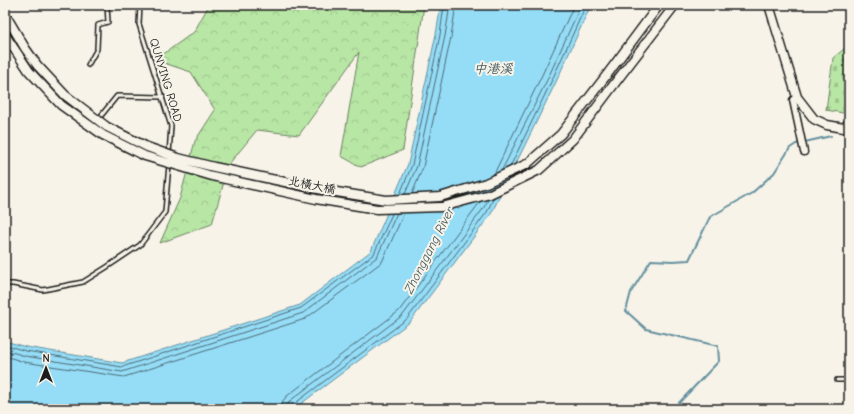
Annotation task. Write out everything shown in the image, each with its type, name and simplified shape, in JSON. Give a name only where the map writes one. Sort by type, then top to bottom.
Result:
[{"type":"main road","name":"北橫大橋","points":[[5,14],[37,65],[65,95],[106,127],[147,147],[178,158],[318,189],[386,200],[440,198],[486,183],[527,164],[560,134],[659,5]]},
{"type":"main road","name":"北橫大橋","points":[[5,35],[29,71],[61,105],[103,135],[145,156],[212,176],[316,199],[377,209],[442,207],[490,194],[539,170],[573,139],[674,5]]},
{"type":"main road","points":[[769,5],[797,97],[814,119],[826,125],[846,129]]},
{"type":"street","points":[[797,97],[793,100],[803,150]]},
{"type":"lane","points":[[88,64],[97,49],[98,24],[108,22],[107,5]]},
{"type":"lane","name":"QUNYING ROAD","points":[[5,284],[13,284],[43,290],[83,282],[140,245],[165,212],[171,126],[139,24],[140,5]]},
{"type":"lane","points":[[100,117],[118,96],[162,97]]},
{"type":"lane","points":[[846,129],[844,124],[849,120]]},
{"type":"lane","points":[[837,380],[849,380]]},
{"type":"green space","points":[[209,5],[424,5],[403,150],[361,167],[341,156],[359,52],[299,135],[257,130],[229,164],[212,224],[160,243],[180,198],[195,141],[215,110],[191,72],[155,60],[194,32]]},
{"type":"green space","points":[[849,45],[849,114],[826,110],[833,58]]},
{"type":"water","name":"中港溪","points":[[441,5],[591,5],[556,82],[491,214],[410,322],[294,409],[5,409],[5,341],[26,347],[122,363],[300,305],[371,251],[408,164]]},
{"type":"waterway","points":[[673,409],[719,361],[718,346],[646,329],[626,311],[631,292],[651,260],[689,260],[710,217],[752,193],[774,173],[790,148],[796,144],[831,136]]},
{"type":"water label","name":"Zhonggang River","points":[[429,250]]}]
